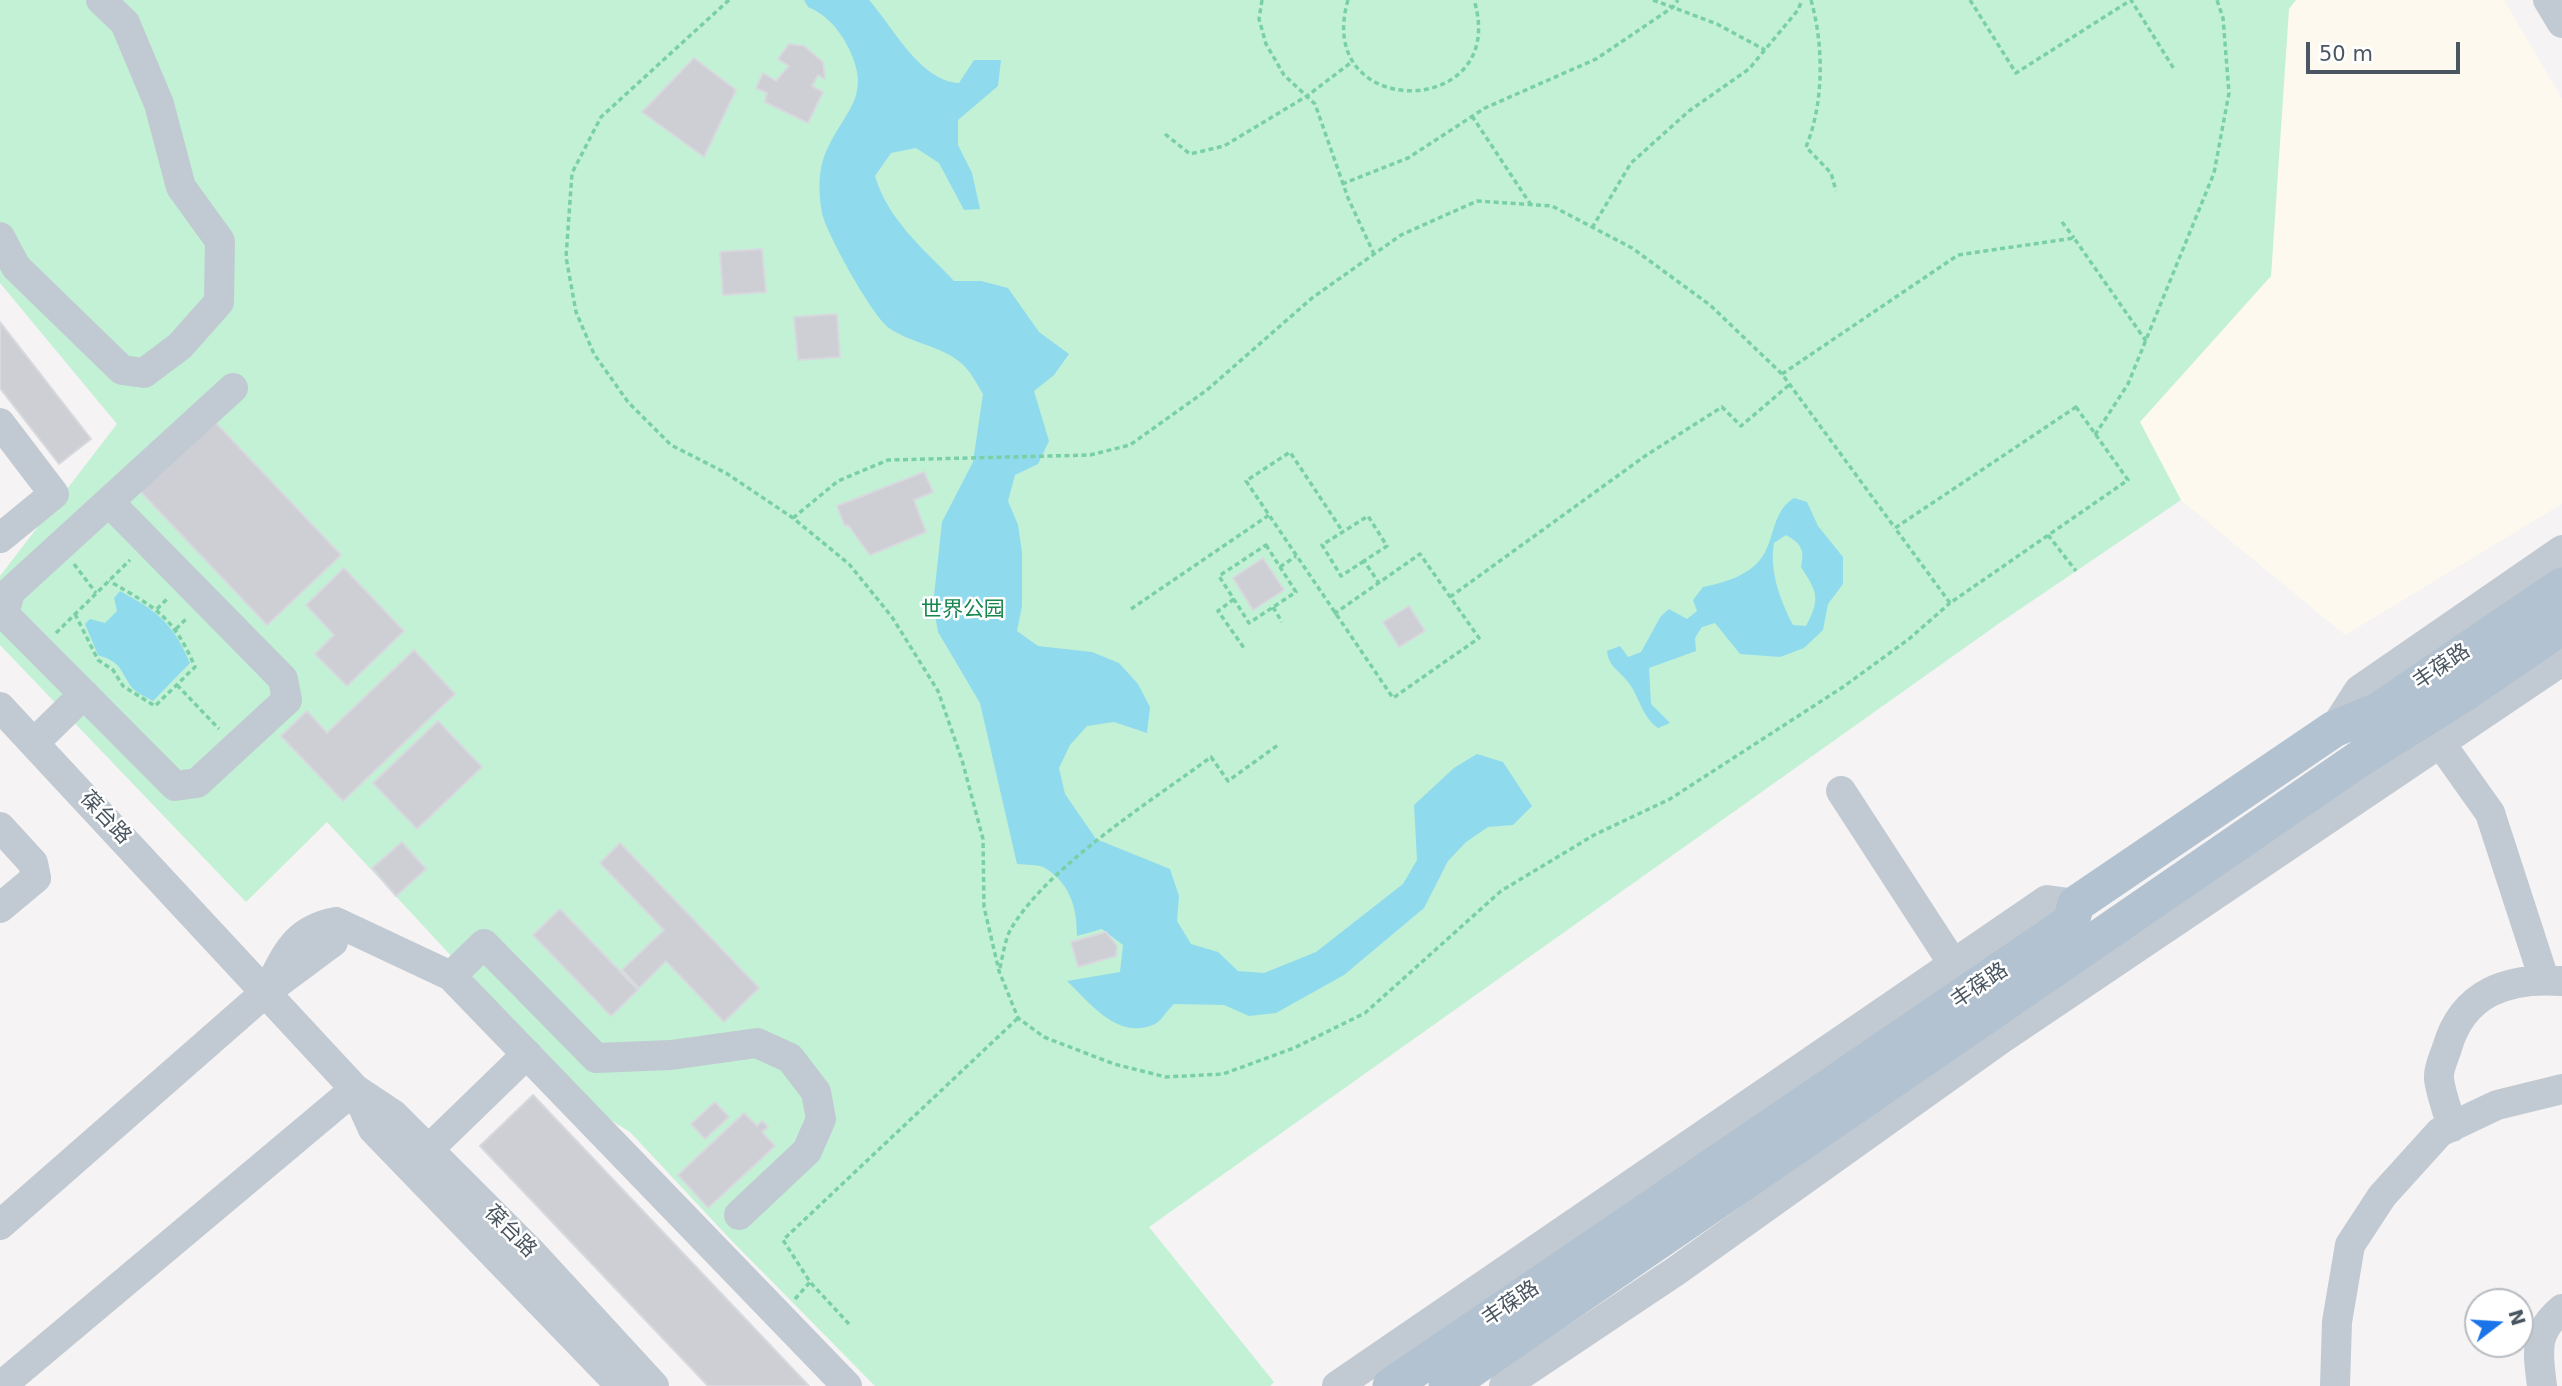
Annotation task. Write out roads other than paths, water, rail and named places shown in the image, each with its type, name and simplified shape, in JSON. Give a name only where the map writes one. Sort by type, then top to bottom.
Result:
[{"type":"main road","name":"丰葆路","points":[[1447,1386],[1978,1002],[2071,922],[2076,904],[2333,729],[2378,711],[2562,586]]},
{"type":"main road","name":"丰葆路","points":[[1391,1386],[1978,1002],[2466,692],[2562,626]]},
{"type":"street","points":[[0,237],[16,267],[122,370],[144,373],[180,346],[219,302],[220,241],[181,187],[159,104],[125,23],[101,0]]},
{"type":"street","points":[[2549,0],[2562,23]]},
{"type":"street","points":[[109,502],[283,679],[287,700],[197,783],[175,786],[4,614],[10,592],[233,388]]},
{"type":"street","points":[[0,423],[54,494],[1,535]]},
{"type":"street","points":[[2333,729],[2359,690],[2562,550]]},
{"type":"street","points":[[1337,1386],[1978,1002],[2441,744],[2562,661]]},
{"type":"street","points":[[34,743],[84,694]]},
{"type":"street","name":"葆台路","points":[[0,707],[267,991],[355,1089],[394,1115],[529,1250],[654,1386]]},
{"type":"street","points":[[2441,744],[2490,813],[2553,980],[2501,986],[2470,1003],[2449,1039],[2439,1077],[2452,1127]]},
{"type":"street","points":[[1841,791],[1978,1002]]},
{"type":"street","points":[[0,827],[33,863],[36,878],[0,908]]},
{"type":"street","points":[[0,1225],[267,991],[333,942],[336,922],[451,976],[847,1386]]},
{"type":"street","points":[[451,976],[484,944],[596,1058],[671,1055],[757,1044],[790,1058],[816,1092],[821,1119],[807,1151],[738,1215]]},
{"type":"street","points":[[1504,1386],[1676,1271],[1978,1002]]},
{"type":"street","points":[[428,1150],[527,1054]]},
{"type":"street","points":[[1,1386],[355,1089]]},
{"type":"street","name":"葆台路","points":[[355,1089],[373,1129],[621,1386]]},
{"type":"street","points":[[2335,1386],[2337,1322],[2350,1245],[2382,1196],[2440,1132],[2497,1105],[2562,1089]]},
{"type":"street","points":[[2542,1386],[2537,1346],[2550,1319],[2562,1309]]},
{"type":"water","points":[[804,0],[869,0],[908,51],[932,73],[945,80],[959,83],[974,60],[1001,60],[998,86],[958,120],[958,145],[972,173],[980,209],[964,210],[939,163],[916,148],[891,153],[875,176],[888,206],[898,220],[954,281],[981,281],[1008,288],[1039,332],[1069,354],[1054,375],[1034,391],[1049,441],[1038,464],[1015,475],[1008,501],[1018,525],[1022,552],[1022,606],[1017,631],[1038,646],[1092,652],[1119,663],[1138,684],[1150,707],[1147,733],[1114,722],[1087,726],[1070,745],[1059,768],[1065,794],[1096,839],[1170,869],[1179,896],[1177,921],[1191,944],[1218,952],[1238,971],[1264,973],[1316,952],[1403,884],[1417,860],[1414,805],[1454,768],[1477,754],[1503,762],[1532,806],[1513,825],[1488,827],[1466,842],[1448,861],[1424,908],[1344,975],[1276,1013],[1249,1016],[1224,1005],[1174,1004],[1155,1024],[1129,1028],[1117,1024],[1095,1009],[1067,981],[1120,972],[1123,945],[1102,929],[1077,936],[1076,916],[1067,889],[1054,874],[1042,867],[1017,864],[980,703],[938,632],[933,605],[942,522],[973,462],[983,394],[967,369],[953,357],[897,333],[882,321],[851,274],[825,223],[820,173],[831,143],[853,103],[858,76],[840,33],[823,16],[808,7]]},
{"type":"water","points":[[1794,498],[1807,502],[1818,526],[1843,557],[1843,584],[1828,604],[1823,630],[1804,648],[1780,657],[1740,654],[1715,623],[1702,627],[1695,638],[1696,651],[1649,668],[1651,704],[1670,723],[1658,728],[1644,712],[1628,682],[1612,664],[1607,651],[1620,646],[1628,657],[1641,652],[1661,616],[1669,609],[1687,619],[1697,611],[1693,600],[1703,587],[1745,573],[1764,554],[1778,516]],"holes":[[[1786,535],[1801,548],[1801,567],[1814,589],[1814,608],[1806,626],[1793,625],[1774,574],[1774,543]]]},
{"type":"water","points":[[120,591],[154,612],[170,628],[190,663],[153,701],[132,688],[115,663],[98,655],[85,624],[90,619],[105,623],[117,611],[114,598]]},
{"type":"park label","name":"世界公园","points":[[963,611]]}]
